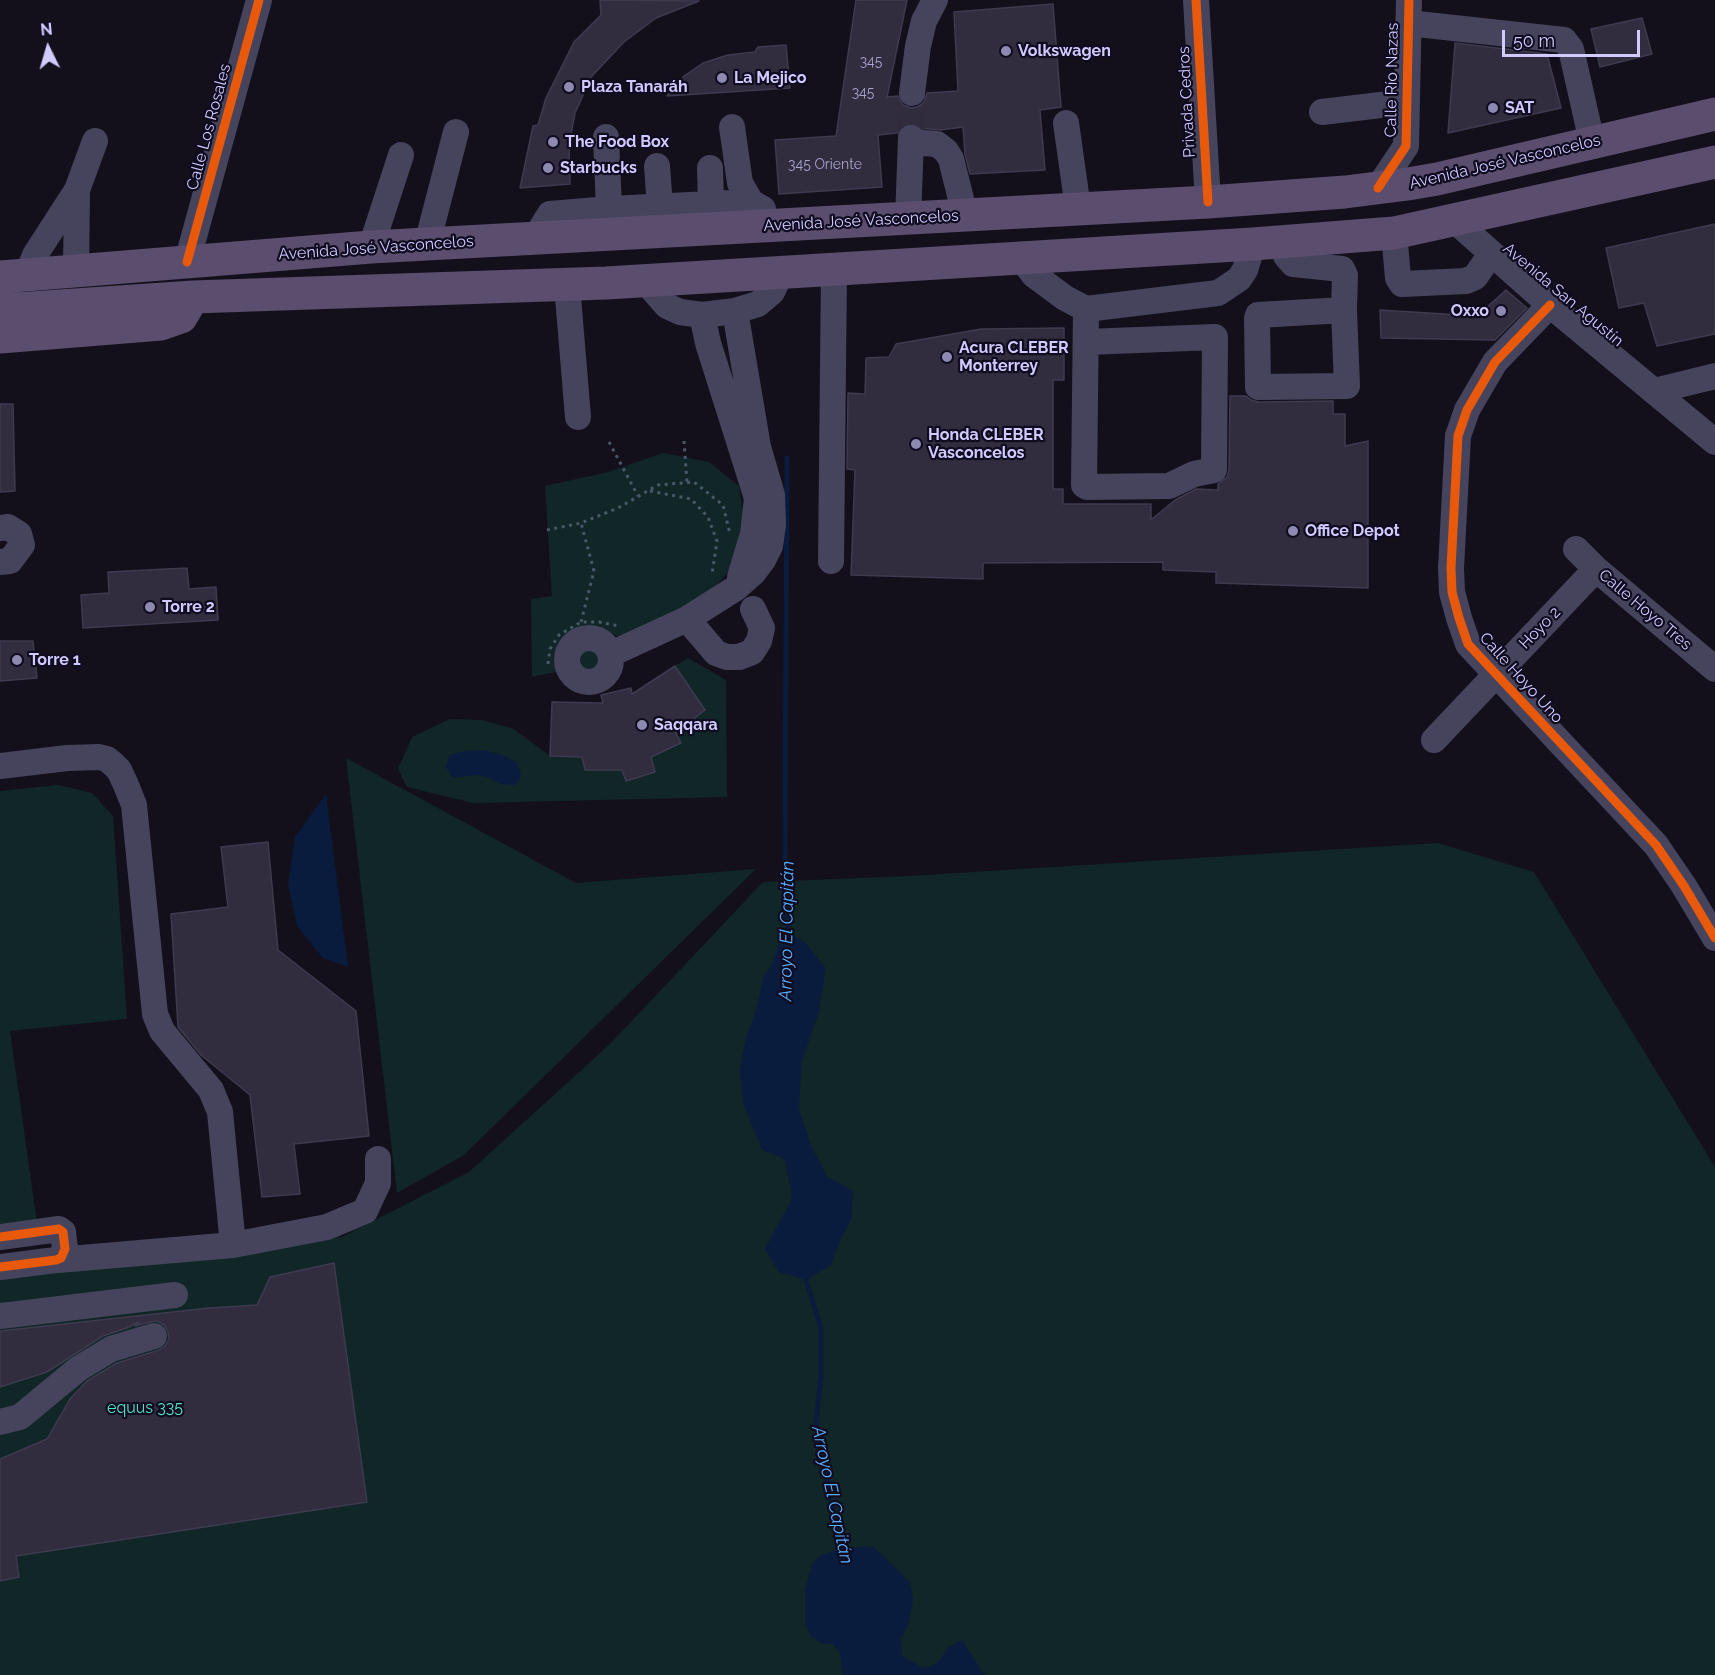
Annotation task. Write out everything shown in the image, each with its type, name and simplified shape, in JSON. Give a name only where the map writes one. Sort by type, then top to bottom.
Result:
[{"type":"main road","name":"Avenida José Vasconcelos","points":[[0,257],[21,269],[129,254],[187,262],[371,247],[1208,202],[1378,188],[1437,179],[1715,114]]},
{"type":"main road","points":[[0,310],[193,297],[645,281],[1268,243],[1394,233],[1715,162]]},
{"type":"main road","points":[[0,337],[161,324],[181,317],[193,297]]},
{"type":"street","name":"Calle Los Rosales","points":[[187,262],[259,0]]},
{"type":"street","points":[[912,93],[918,46],[924,21],[935,0]]},
{"type":"street","name":"Privada Cedros","points":[[1196,0],[1208,202]]},
{"type":"street","points":[[1408,12],[1564,40],[1571,49],[1592,142]]},
{"type":"street","name":"Calle Río Nazas","points":[[1378,188],[1406,146],[1408,12]]},
{"type":"street","points":[[1322,112],[1406,102]]},
{"type":"street","points":[[1066,123],[1078,208]]},
{"type":"street","points":[[732,127],[740,183],[751,202],[790,226]]},
{"type":"street","points":[[427,244],[456,132]]},
{"type":"street","points":[[606,137],[609,209]]},
{"type":"street","points":[[908,219],[911,140],[937,144],[946,151],[951,159],[965,215]]},
{"type":"street","points":[[21,269],[77,190],[95,141]]},
{"type":"street","name":"Calle Río Nazas","points":[[1406,146],[1420,165],[1437,179]]},
{"type":"street","points":[[371,247],[401,155]]},
{"type":"street","points":[[657,166],[660,207]]},
{"type":"street","points":[[710,168],[711,204]]},
{"type":"street","points":[[76,262],[77,190]]},
{"type":"street","points":[[535,238],[549,214],[751,202]]},
{"type":"street","name":"Avenida San Agustín","points":[[1454,220],[1550,305],[1715,442]]},
{"type":"street","points":[[1394,233],[1398,281],[1402,284],[1466,281],[1475,277],[1491,254]]},
{"type":"street","points":[[1022,258],[1034,274],[1065,298],[1086,309],[1218,293],[1239,279],[1268,243],[1293,264],[1342,269],[1345,275],[1347,386],[1258,387],[1258,315],[1344,310]]},
{"type":"street","points":[[831,561],[834,270]]},
{"type":"street","points":[[645,281],[667,306],[680,312],[702,315],[735,311],[758,304],[772,292],[781,273]]},
{"type":"street","points":[[567,285],[579,417]]},
{"type":"street","name":"Calle Hoyo Uno","points":[[1550,305],[1495,362],[1467,410],[1458,436],[1452,592],[1468,644],[1656,845],[1715,938]]},
{"type":"street","points":[[1086,309],[1084,485],[1088,487],[1167,486],[1194,474],[1213,471],[1215,337],[1087,342]]},
{"type":"street","points":[[611,654],[687,619],[736,588],[754,572],[766,553],[774,525],[774,509],[758,447],[735,311]]},
{"type":"street","points":[[702,315],[708,343],[757,498],[753,534],[736,588]]},
{"type":"street","points":[[1654,391],[1715,376]]},
{"type":"street","points":[[0,528],[8,527],[19,534],[22,545],[10,561],[0,562]]},
{"type":"street","name":"Calle Hoyo Tres","points":[[1576,549],[1596,569],[1715,669]]},
{"type":"street","name":"Hoyo 2","points":[[1434,740],[1596,569]]},
{"type":"street","points":[[687,619],[716,653],[727,657],[739,657],[752,652],[759,641],[762,628],[753,609]]},
{"type":"street","points":[[0,766],[67,758],[99,758],[107,759],[119,770],[134,805],[155,1014],[162,1031],[211,1090],[220,1112],[233,1245]]},
{"type":"street","points":[[0,1267],[233,1245],[327,1227],[365,1211],[378,1183],[378,1159]]},
{"type":"street","points":[[0,1237],[59,1229],[63,1232],[65,1249],[58,1260]]},
{"type":"street","points":[[0,1316],[175,1295]]},
{"type":"street","points":[[0,1422],[20,1417],[78,1369],[111,1349],[154,1336]]},
{"type":"path","points":[[684,441],[687,483]]},
{"type":"path","points":[[609,442],[638,496]]},
{"type":"path","points":[[547,530],[581,523],[618,508],[658,485],[694,482],[723,505],[730,535]]},
{"type":"path","points":[[648,490],[691,499],[708,517],[717,541],[712,574]]},
{"type":"path","points":[[581,523],[594,571],[581,622]]},
{"type":"path","points":[[706,581],[718,569]]},
{"type":"path","points":[[548,664],[550,649],[559,635],[581,622],[599,621],[616,626],[624,625]]},
{"type":"green space","points":[[663,453],[709,462],[739,486],[745,527],[732,567],[700,605],[624,640],[606,630],[593,629],[573,633],[565,638],[559,649],[555,660],[556,672],[532,677],[531,599],[552,596],[545,486],[608,472]]},
{"type":"green space","points":[[590,645],[601,649],[605,660],[601,671],[590,675],[579,671],[575,660],[579,649]]},
{"type":"green space","points":[[688,658],[726,680],[727,797],[473,803],[407,787],[398,769],[412,737],[450,719],[482,720],[514,729],[550,756],[582,757],[585,770],[622,770],[626,780],[654,772],[651,757],[681,744],[676,733],[704,710],[675,666]]},
{"type":"green space","points":[[346,758],[576,883],[756,869],[464,1155],[397,1193]]},
{"type":"green space","points":[[58,785],[92,793],[113,816],[127,1019],[10,1031],[37,1223],[0,1227],[0,791]]},
{"type":"green space","points":[[1438,843],[1534,872],[1715,1167],[1715,1675],[0,1675],[0,1279],[342,1237],[469,1172],[610,1044],[763,882],[909,876]]},
{"type":"water","points":[[484,750],[503,755],[516,762],[521,774],[518,782],[514,785],[500,784],[490,778],[476,775],[452,778],[446,767],[449,755]]},
{"type":"water","points":[[326,794],[348,967],[323,958],[297,926],[288,885],[295,837]]},
{"type":"water","points":[[784,931],[804,941],[826,968],[819,1012],[802,1061],[799,1108],[812,1148],[827,1176],[853,1191],[852,1218],[831,1265],[806,1280],[779,1272],[765,1249],[792,1198],[785,1159],[762,1150],[743,1103],[740,1071],[746,1038],[757,1007],[763,978],[772,964]]},
{"type":"water","points":[[873,1546],[910,1582],[913,1599],[908,1627],[901,1637],[902,1656],[923,1668],[937,1663],[949,1647],[962,1640],[984,1674],[987,1675],[843,1675],[840,1654],[833,1644],[822,1644],[811,1636],[805,1625],[805,1590],[813,1562],[823,1554],[841,1549]]},
{"type":"building","name":"Plaza Tanaráh","points":[[600,0],[699,1],[656,18],[624,42],[592,76],[575,113],[569,145],[570,184],[520,188],[533,126],[538,125],[546,98],[574,42],[601,15]]},
{"type":"building","points":[[856,0],[907,0],[887,97],[898,96],[903,105],[911,108],[924,102],[927,93],[958,91],[954,12],[1053,4],[1061,107],[1040,110],[1045,170],[970,174],[965,154],[963,127],[940,130],[921,128],[911,123],[904,125],[897,133],[878,135],[882,187],[779,194],[775,140],[836,136]]},
{"type":"building","points":[[1642,18],[1652,54],[1600,67],[1591,29]]},
{"type":"building","points":[[1455,43],[1547,54],[1561,108],[1448,133]]},
{"type":"building","points":[[786,45],[790,88],[667,96],[684,76],[703,63],[728,55],[755,52],[758,47]]},
{"type":"building","points":[[1715,224],[1715,334],[1657,346],[1644,303],[1619,308],[1606,248]]},
{"type":"building","points":[[1506,290],[1527,308],[1495,340],[1381,338],[1380,310],[1477,316]]},
{"type":"building","points":[[1064,328],[1064,380],[1053,380],[1053,489],[1063,489],[1063,504],[1151,504],[1151,520],[1175,500],[1196,489],[1218,490],[1218,484],[1227,477],[1230,396],[1246,396],[1258,402],[1333,401],[1333,414],[1345,414],[1345,446],[1368,441],[1368,588],[1216,583],[1216,572],[1163,570],[1163,562],[983,563],[983,579],[851,575],[855,470],[847,469],[848,393],[865,394],[866,358],[889,357],[896,344],[981,329]]},
{"type":"building","points":[[0,404],[13,404],[15,491],[0,492]]},
{"type":"building","name":"Torre 2","points":[[187,568],[189,589],[216,587],[218,620],[83,628],[81,595],[109,593],[108,572]]},
{"type":"building","name":"Torre 1","points":[[0,641],[33,641],[37,678],[0,681]]},
{"type":"building","name":"Saqqara","points":[[675,666],[705,710],[676,733],[681,743],[651,757],[655,772],[626,781],[622,770],[585,770],[582,757],[550,756],[552,702],[603,703],[601,695],[631,688],[632,694]]},
{"type":"building","points":[[268,842],[278,950],[356,1011],[369,1136],[294,1144],[300,1194],[262,1197],[250,1095],[201,1055],[178,1027],[171,914],[228,907],[221,847]]},
{"type":"building","name":"equus 335","points":[[334,1263],[367,1502],[16,1556],[19,1577],[0,1581],[0,1459],[47,1439],[70,1399],[87,1381],[117,1363],[159,1350],[169,1339],[164,1325],[157,1321],[135,1326],[139,1322],[103,1336],[47,1372],[0,1387],[0,1331],[209,1308],[257,1305],[270,1277]]},
{"type":"waterway","name":"Arroyo El Capitán","points":[[787,458],[785,846],[787,937]]},
{"type":"waterway","name":"Arroyo El Capitán","points":[[807,1275],[806,1280],[821,1328],[821,1377],[816,1423],[842,1554]]},
{"type":"tunnel","points":[[911,138],[912,93]]},
{"type":"cycle path","points":[[187,262],[259,0]]},
{"type":"cycle path","points":[[1196,0],[1208,202]]},
{"type":"cycle path","points":[[1378,188],[1406,146],[1409,0]]},
{"type":"cycle path","points":[[1550,305],[1495,362],[1467,410],[1458,436],[1451,568],[1452,592],[1468,644],[1656,845],[1715,938]]},
{"type":"cycle path","points":[[0,1237],[59,1229],[63,1232],[65,1249],[61,1258],[56,1260],[0,1267]]},
{"type":"place","name":"Volkswagen","points":[[1006,51]]},
{"type":"place","name":"La Mejico","points":[[722,78]]},
{"type":"place","name":"Plaza Tanaráh","points":[[569,87]]},
{"type":"place","name":"SAT","points":[[1493,108]]},
{"type":"place","name":"The Food Box","points":[[553,142]]},
{"type":"place","name":"Starbucks","points":[[548,168]]},
{"type":"place","name":"Oxxo","points":[[1501,311]]},
{"type":"place","name":"Acura CLEBER Monterrey","points":[[947,357]]},
{"type":"place","name":"Honda CLEBER Vasconcelos","points":[[916,444]]},
{"type":"place","name":"Office Depot","points":[[1293,531]]},
{"type":"place","name":"Torre 2","points":[[150,607]]},
{"type":"place","name":"Torre 1","points":[[17,660]]},
{"type":"place","name":"Saqqara","points":[[642,725]]}]
